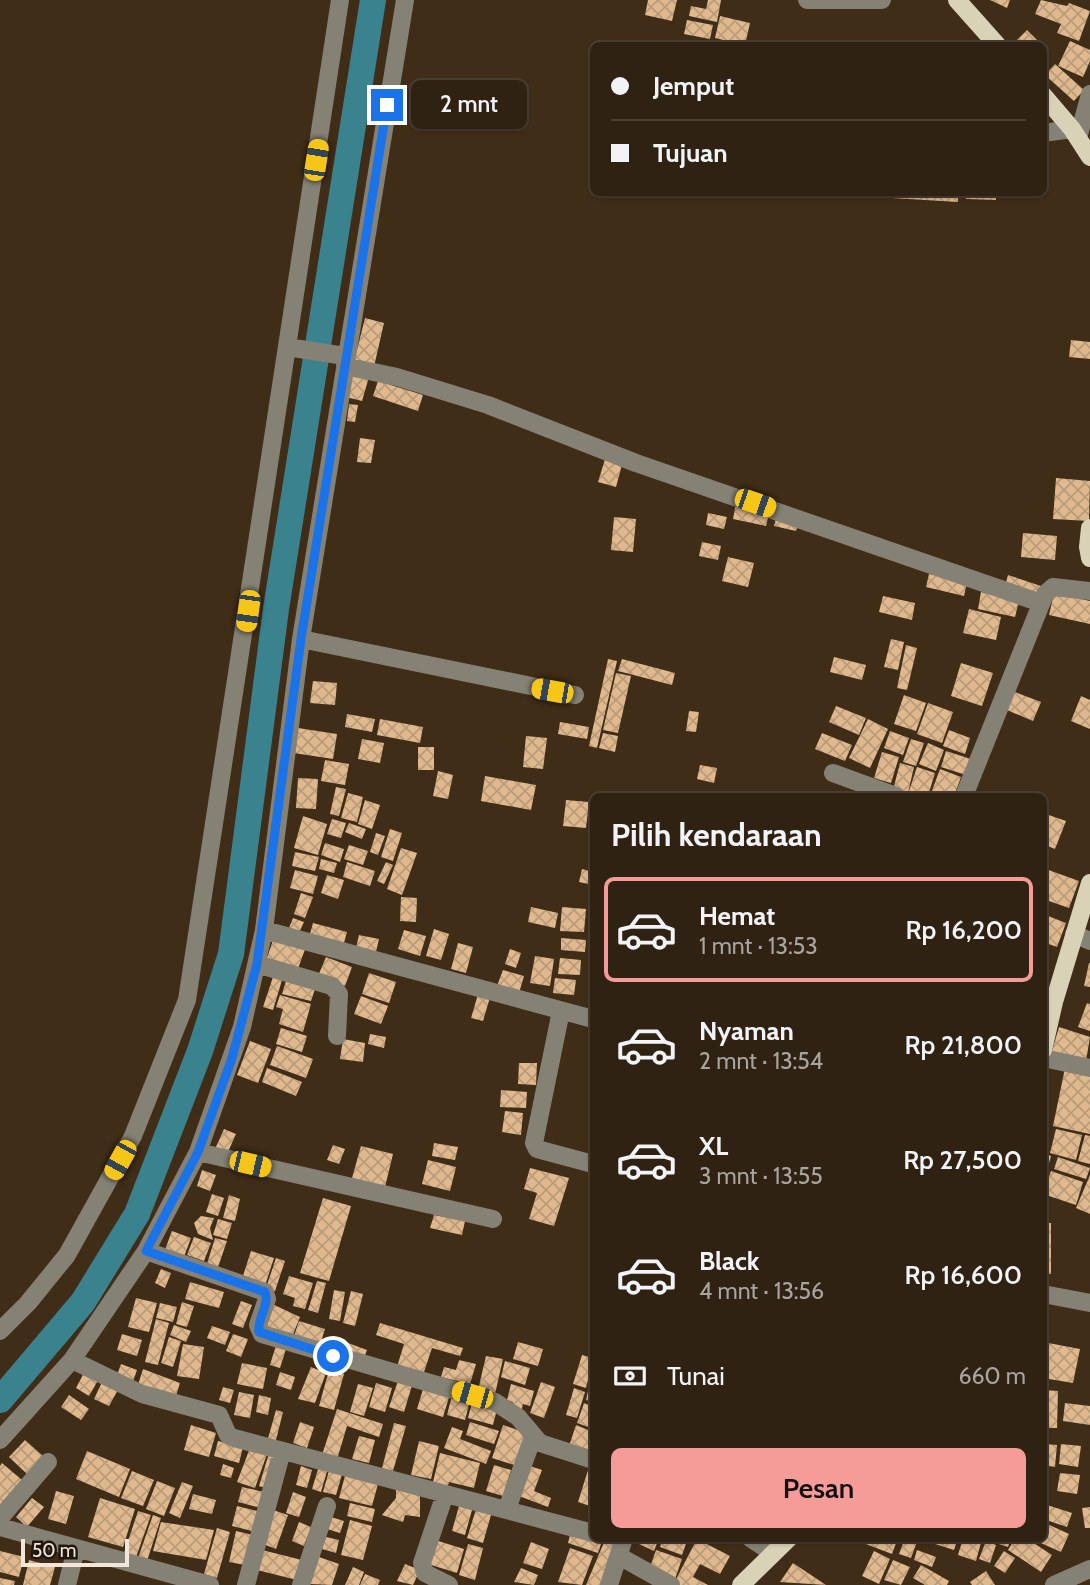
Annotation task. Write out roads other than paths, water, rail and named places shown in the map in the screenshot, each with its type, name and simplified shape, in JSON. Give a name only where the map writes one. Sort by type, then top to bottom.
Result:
[{"type":"main road","points":[[957,0],[994,42]]},
{"type":"main road","points":[[1047,100],[1083,145]]},
{"type":"main road","points":[[1090,528],[1087,547],[1090,558]]},
{"type":"main road","points":[[1048,999],[1082,938],[1090,883]]},
{"type":"main road","points":[[741,1585],[785,1542]]},
{"type":"street","points":[[0,1331],[29,1303],[67,1255],[133,1136],[187,1000],[295,349],[340,0]]},
{"type":"street","points":[[0,1440],[72,1360],[146,1251],[198,1152],[232,1058],[264,930],[301,639],[344,359],[405,0]]},
{"type":"street","points":[[807,0],[882,0]]},
{"type":"street","points":[[1047,134],[1083,145],[1090,94]]},
{"type":"street","points":[[295,349],[344,359],[488,405],[636,463],[1041,603]]},
{"type":"street","points":[[965,793],[1048,589],[1053,587],[1090,591]]},
{"type":"street","points":[[301,639],[575,695]]},
{"type":"street","points":[[833,773],[888,793]]},
{"type":"street","points":[[264,930],[590,1018]]},
{"type":"street","points":[[257,964],[332,986],[339,995],[337,1036]]},
{"type":"street","points":[[561,1011],[534,1143],[537,1149],[590,1163]]},
{"type":"street","points":[[1047,1059],[1090,1068]]},
{"type":"street","points":[[198,1152],[493,1219]]},
{"type":"street","points":[[146,1251],[265,1292],[267,1298],[258,1325],[262,1334],[495,1402],[518,1417],[540,1443],[590,1459]]},
{"type":"street","points":[[1047,1295],[1090,1303]]},
{"type":"street","points":[[72,1360],[142,1394],[219,1415],[228,1435],[234,1438],[590,1531]]},
{"type":"street","points":[[507,1509],[533,1437]]},
{"type":"street","points":[[246,1585],[282,1451]]},
{"type":"street","points":[[0,1517],[48,1462]]},
{"type":"street","points":[[445,1494],[422,1563],[425,1573],[449,1585]]},
{"type":"street","points":[[301,1585],[327,1506]]},
{"type":"street","points":[[0,1527],[210,1585]]},
{"type":"street","points":[[756,1542],[773,1553]]},
{"type":"street","points":[[609,1585],[620,1543],[671,1585]]},
{"type":"street","points":[[67,1585],[76,1549]]},
{"type":"street","points":[[1054,1585],[1090,1569]]},
{"type":"waterway","points":[[0,1400],[83,1302],[137,1214],[200,1051],[231,954],[276,609],[373,0]]}]
